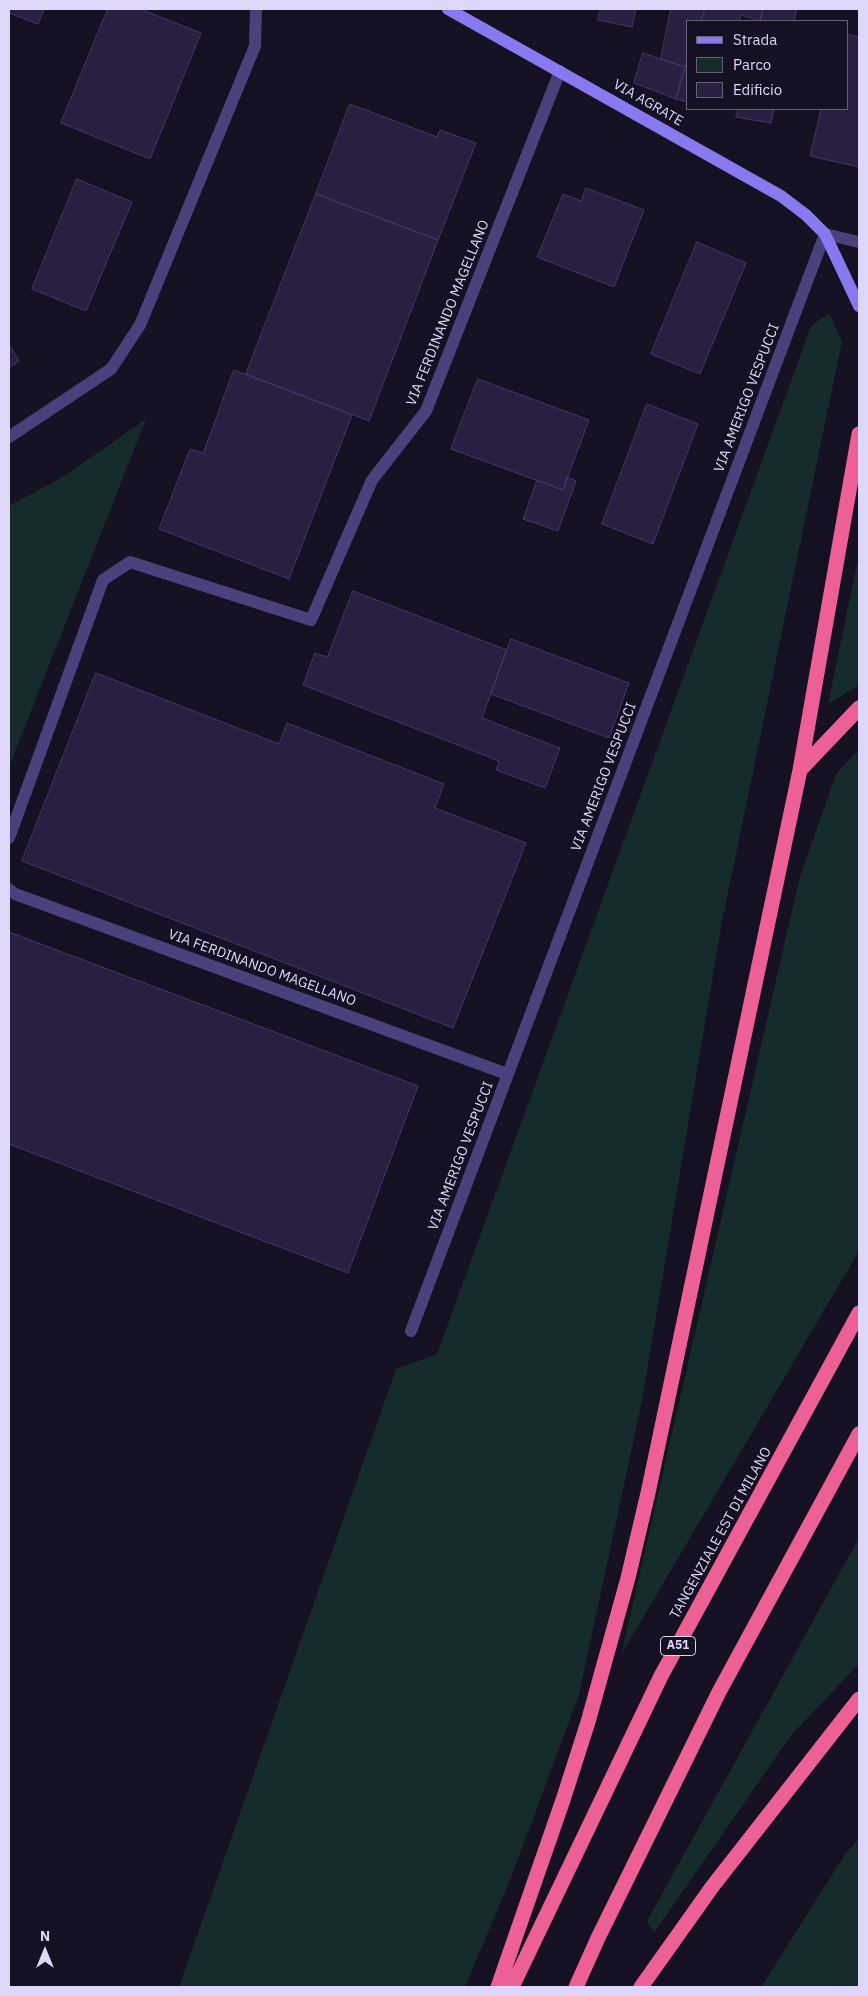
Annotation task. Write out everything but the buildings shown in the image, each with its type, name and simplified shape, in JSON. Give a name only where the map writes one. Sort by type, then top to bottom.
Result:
[{"type":"highway","points":[[498,1987],[563,1800],[609,1651],[628,1578],[650,1483],[800,770],[859,434]]},
{"type":"highway","points":[[800,770],[859,708]]},
{"type":"highway","name":"TANGENZIALE EST DI MILANO","points":[[512,1987],[661,1676],[859,1313]]},
{"type":"highway","points":[[576,1987],[598,1938],[719,1692],[859,1434]]},
{"type":"highway","points":[[641,1987],[718,1880],[859,1699]]},
{"type":"street","points":[[9,437],[111,369],[140,325],[255,46],[256,9]]},
{"type":"street","name":"VIA AGRATE","points":[[448,9],[781,196],[806,215],[825,234],[859,306]]},
{"type":"street","name":"VIA FERDINANDO MAGELLANO","points":[[9,838],[104,580],[130,562],[311,620],[372,480],[426,411],[560,71]]},
{"type":"street","points":[[825,234],[859,242]]},
{"type":"street","name":"VIA AMERIGO VESPUCCI","points":[[411,1331],[825,234]]},
{"type":"street","name":"VIA FERDINANDO MAGELLANO","points":[[9,888],[15,894],[507,1074]]},
{"type":"green space","points":[[829,313],[842,341],[722,922],[642,1401],[579,1695],[512,1875],[465,1987],[179,1987],[396,1369],[437,1354],[811,326]]},
{"type":"green space","points":[[146,419],[9,767],[9,506],[64,476]]},
{"type":"green space","points":[[859,554],[859,685],[828,704]]},
{"type":"green space","points":[[859,749],[859,1251],[621,1655],[799,880],[836,774]]},
{"type":"green space","points":[[859,1538],[859,1664],[792,1734],[654,1933],[647,1921]]},
{"type":"green space","points":[[859,1837],[859,1987],[761,1987],[844,1856]]}]
